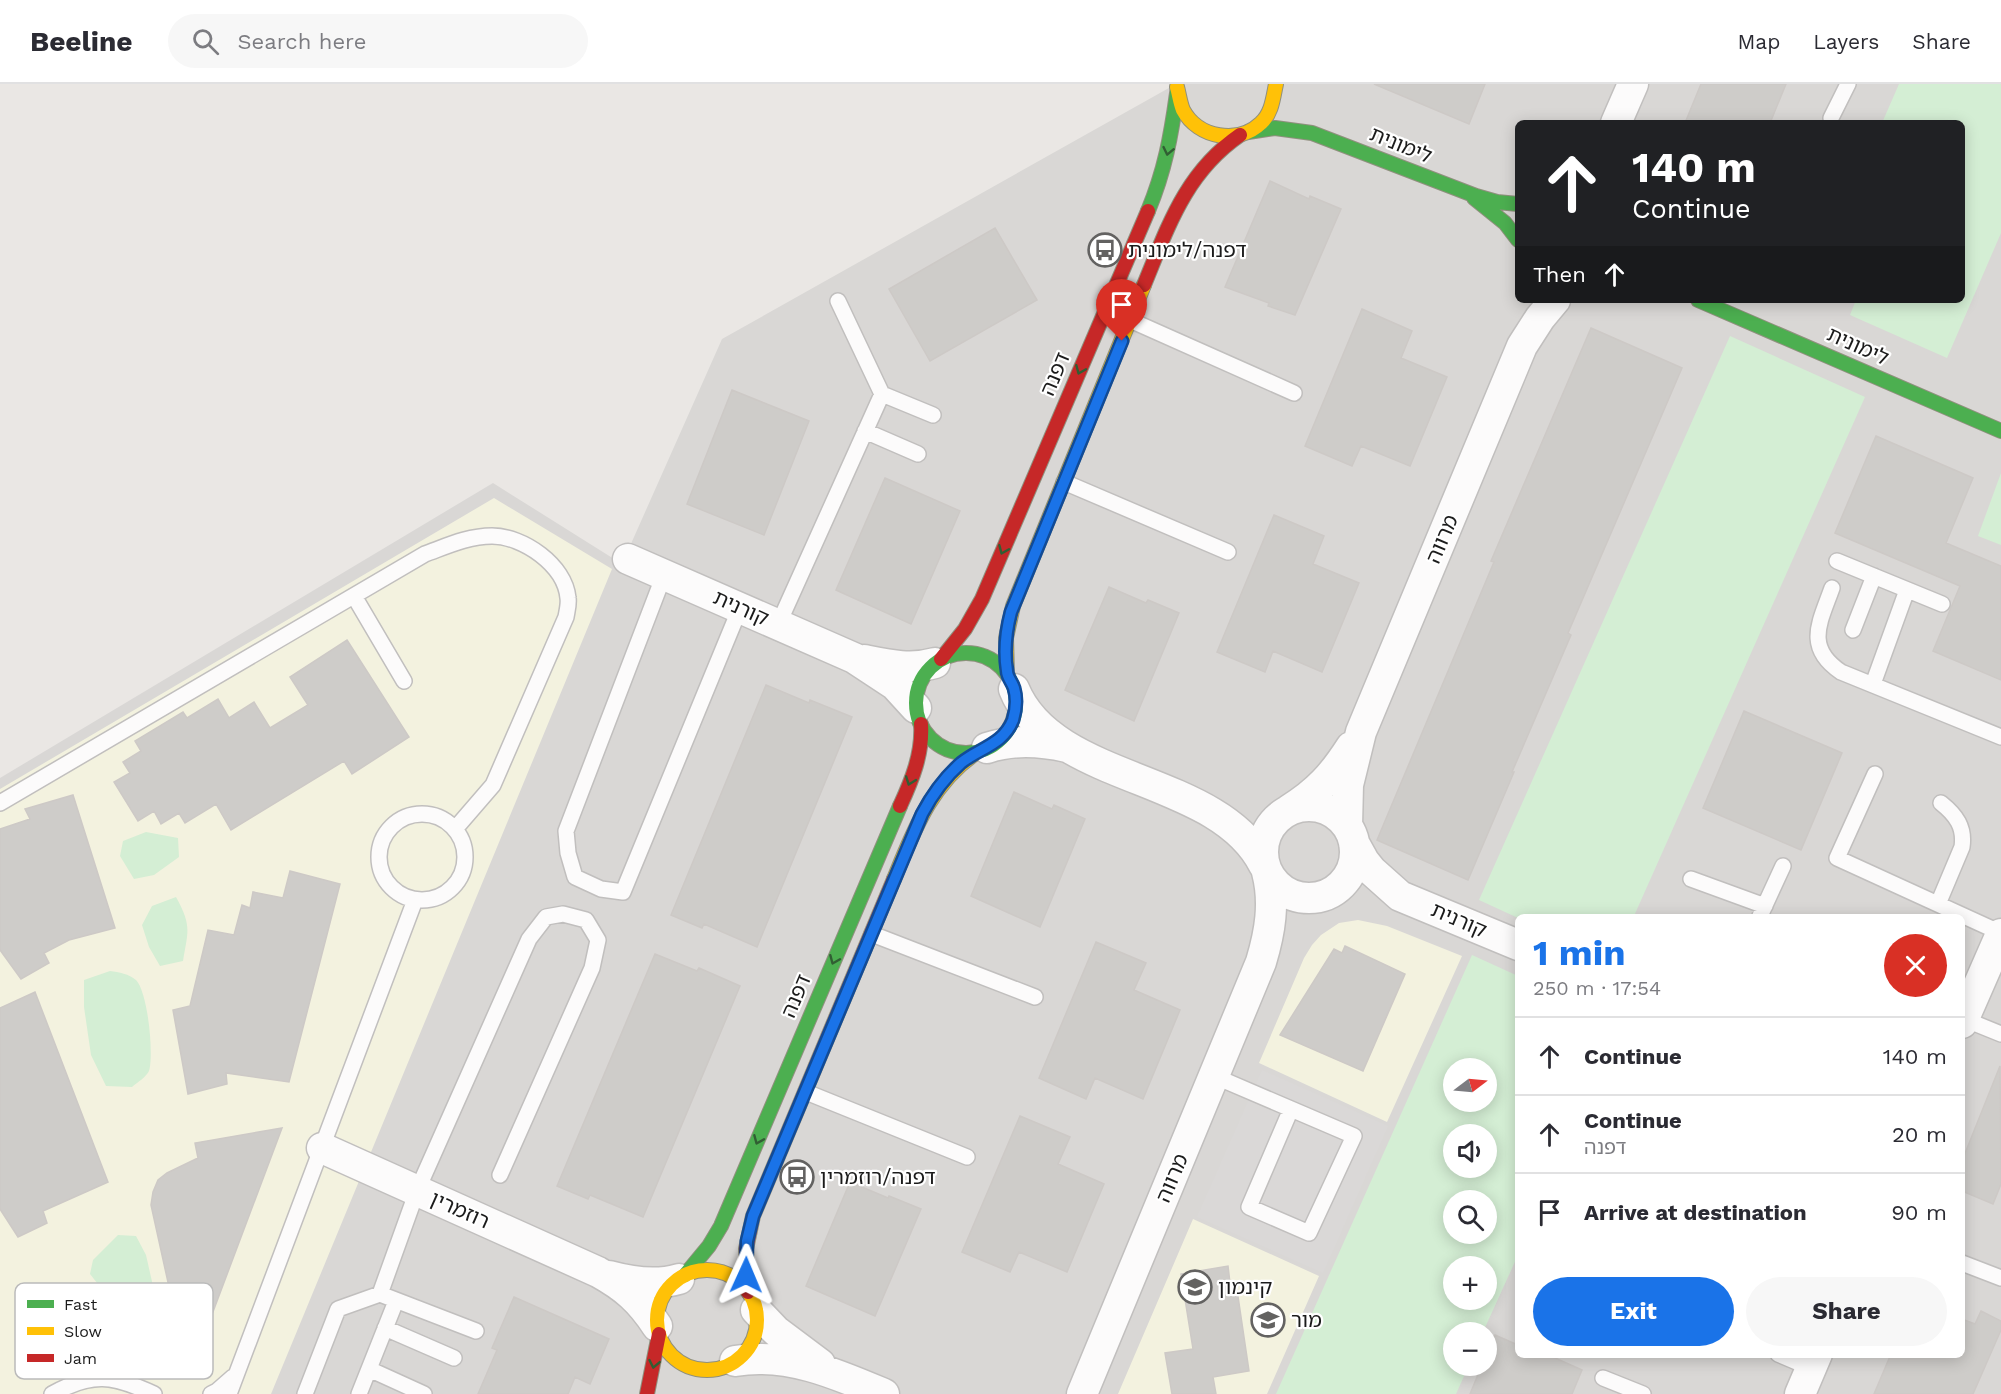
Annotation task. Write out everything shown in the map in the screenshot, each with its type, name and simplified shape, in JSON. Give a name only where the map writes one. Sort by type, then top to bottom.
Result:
[{"type":"street","points":[[1276,84],[1286,102]]},
{"type":"street","points":[[698,1381],[728,1365],[746,1351],[752,1341],[756,1326],[746,1258],[751,1224],[916,826],[940,785],[969,757],[1000,739],[1013,720],[1015,704],[1010,682],[1006,638],[1011,612],[1176,208],[1203,166],[1215,153],[1261,124],[1275,101],[1276,84]]},
{"type":"street","points":[[1617,120],[1633,84]]},
{"type":"street","points":[[1177,88],[1183,112],[1190,122],[1202,131],[1224,137],[1244,134]]},
{"type":"street","name":"דפנה","points":[[938,661],[965,629],[982,599],[1160,182],[1169,147],[1177,88]]},
{"type":"street","name":"לימונית","points":[[1298,116],[1317,134]]},
{"type":"street","name":"לימונית","points":[[1244,134],[1262,128],[1281,127],[1317,134],[1470,195],[1515,204]]},
{"type":"street","name":"לימונית","points":[[1470,195],[1504,223],[1515,236]]},
{"type":"street","name":"מרווה","points":[[1522,346],[1531,303]]},
{"type":"street","name":"מרווה","points":[[1350,835],[1348,785],[1361,732],[1522,346],[1552,303]]},
{"type":"street","name":"לימונית","points":[[1705,303],[2001,431]]},
{"type":"street","name":"קורנית","points":[[628,559],[854,658],[895,685],[918,716]]},
{"type":"street","points":[[1067,747],[1036,742],[1014,742],[964,753],[942,747],[930,737],[918,716],[916,694],[921,680],[938,661],[962,652],[977,654],[997,664],[1010,682],[1024,710],[1041,727],[1067,747],[1212,812],[1250,843],[1276,884],[1287,893],[1300,898],[1320,897],[1341,886],[1349,875],[1354,862],[1350,835],[1331,812],[1318,807],[1303,806],[1286,812],[1256,817],[1212,812]]},
{"type":"street","name":"קורנית","points":[[854,658],[907,667],[923,666],[938,661]]},
{"type":"street","name":"דפנה","points":[[682,1277],[709,1246],[721,1226],[909,787],[920,751],[922,734],[918,716]]},
{"type":"street","name":"מרווה","points":[[1286,812],[1312,795],[1327,781],[1361,732]]},
{"type":"street","points":[[1266,868],[1263,850],[1266,836],[1272,824],[1286,812]]},
{"type":"street","name":"קורנית","points":[[1350,835],[1372,871],[1400,896]]},
{"type":"street","name":"מרווה","points":[[1082,1394],[1261,962],[1272,908],[1266,868]]},
{"type":"street","name":"קורנית","points":[[1320,897],[1363,891],[1400,896],[1515,944]]},
{"type":"street","name":"מרווה","points":[[1261,962],[1291,918],[1303,906],[1320,897]]},
{"type":"street","points":[[1965,1016],[2001,934]]},
{"type":"street","name":"רוזמרין","points":[[322,1148],[598,1272],[619,1284],[638,1299],[658,1330]]},
{"type":"street","points":[[647,1394],[661,1299],[669,1287],[682,1277],[705,1270],[724,1273],[737,1280],[752,1301],[791,1343],[830,1371]]},
{"type":"street","name":"רוזמרין","points":[[598,1272],[645,1283],[670,1281],[682,1277]]},
{"type":"street","points":[[658,1330],[670,1354],[682,1364],[701,1370],[751,1359],[771,1360],[830,1371],[884,1394]]},
{"type":"lane","points":[[1831,118],[1848,84]]},
{"type":"lane","points":[[838,301],[882,394],[933,415]]},
{"type":"lane","points":[[1130,321],[1294,393]]},
{"type":"lane","points":[[778,625],[882,394]]},
{"type":"lane","points":[[865,431],[918,454]]},
{"type":"lane","points":[[1064,482],[1228,552]]},
{"type":"lane","points":[[0,803],[425,554],[470,538],[492,536],[509,538],[523,543],[542,555],[556,571],[565,586],[568,599],[566,617],[493,785],[455,829]]},
{"type":"lane","points":[[1837,561],[1942,604]]},
{"type":"lane","points":[[664,575],[566,831],[568,853],[575,877],[601,889],[623,892],[740,608]]},
{"type":"lane","points":[[1853,630],[1874,576]]},
{"type":"lane","points":[[1832,588],[1818,629],[1822,654],[1828,663],[1841,672],[2001,738]]},
{"type":"lane","points":[[1873,684],[1907,590]]},
{"type":"lane","points":[[354,596],[404,681]]},
{"type":"lane","points":[[1875,774],[1837,858],[1959,914]]},
{"type":"lane","points":[[1938,904],[1964,837],[1959,822],[1941,803]]},
{"type":"lane","points":[[418,814],[432,815],[445,820],[455,829],[462,841],[465,866],[460,879],[452,889],[428,900],[416,900],[402,896],[391,888],[383,876],[379,863],[380,849],[393,825],[418,814]]},
{"type":"lane","points":[[1691,879],[1763,911],[1783,866]]},
{"type":"lane","points":[[229,1394],[416,900]]},
{"type":"lane","points":[[380,1294],[417,1191],[529,939],[546,917],[563,914],[586,920],[598,940],[592,968],[500,1175]]},
{"type":"lane","points":[[1965,917],[2001,934]]},
{"type":"lane","points":[[872,934],[1035,997]]},
{"type":"lane","points":[[1965,1022],[2001,1034]]},
{"type":"lane","points":[[1214,1076],[1291,1109],[1354,1136],[1309,1233],[1249,1207],[1291,1109]]},
{"type":"lane","points":[[806,1092],[967,1157]]},
{"type":"lane","points":[[1965,1264],[2001,1278]]},
{"type":"lane","points":[[305,1394],[338,1309],[380,1294],[476,1331]]},
{"type":"lane","points":[[359,1394],[396,1301]]},
{"type":"lane","points":[[385,1328],[454,1358]]},
{"type":"lane","points":[[1785,1358],[1810,1372]]},
{"type":"lane","points":[[369,1369],[424,1394]]},
{"type":"lane","points":[[212,1394],[237,1373]]},
{"type":"lane","points":[[1603,1378],[1643,1394]]},
{"type":"lane","points":[[52,1394],[71,1384],[89,1379]]},
{"type":"lane","points":[[110,1379],[154,1394]]},
{"type":"shaded area","points":[[1176,84],[2001,84],[2001,1394],[0,1394],[0,778],[493,483],[622,564],[722,339]]},
{"type":"shaded area","points":[[494,498],[612,569],[271,1394],[0,1394],[0,789]]},
{"type":"shaded area","points":[[1358,920],[1387,926],[1462,956],[1387,1122],[1259,1063],[1304,958],[1312,945],[1321,935],[1339,923]]},
{"type":"shaded area","points":[[1262,1070],[1388,1126],[1323,1273],[1197,1217]]},
{"type":"shaded area","points":[[1193,1219],[1319,1276],[1267,1394],[1118,1394]]},
{"type":"green space","points":[[1899,84],[2001,84],[2001,233],[1947,358],[1850,315],[1855,303],[1965,303],[1965,120],[1883,120]]},
{"type":"green space","points":[[1730,336],[1865,397],[1635,914],[1515,914],[1515,917],[1479,900]]},
{"type":"green space","points":[[2001,473],[2001,545],[1978,536]]},
{"type":"green space","points":[[146,832],[178,838],[179,857],[154,875],[134,879],[120,856],[123,841]]},
{"type":"green space","points":[[176,897],[187,922],[183,961],[160,966],[149,947],[142,925],[152,906]]},
{"type":"green space","points":[[1472,955],[1515,975],[1515,1262],[1497,1301],[1497,1256],[1443,1256],[1443,1310],[1493,1310],[1488,1322],[1443,1322],[1443,1376],[1464,1376],[1456,1394],[1276,1394]]},
{"type":"green space","points":[[110,971],[130,976],[136,980],[147,1010],[151,1052],[149,1071],[132,1087],[106,1086],[91,1055],[84,1007],[84,980]]},
{"type":"green space","points":[[118,1235],[136,1236],[146,1255],[152,1283],[97,1283],[90,1274],[93,1260]]},
{"type":"building","points":[[1374,84],[1485,84],[1469,124]]},
{"type":"building","points":[[1701,84],[1786,84],[1771,120],[1686,120]]},
{"type":"building","points":[[1270,181],[1309,199],[1310,196],[1341,209],[1295,315],[1225,287]]},
{"type":"building","points":[[995,228],[1037,300],[930,361],[889,289]]},
{"type":"building","points":[[1362,309],[1412,331],[1401,358],[1447,377],[1410,466],[1361,446],[1352,466],[1305,446]]},
{"type":"building","points":[[1591,328],[1682,368],[1568,633],[1571,635],[1468,880],[1377,840],[1494,562],[1491,561]]},
{"type":"building","points":[[732,390],[809,421],[764,535],[687,504]]},
{"type":"building","points":[[1876,436],[1973,478],[1946,543],[2001,566],[2001,680],[1933,651],[1960,586],[1835,533]]},
{"type":"building","points":[[885,478],[960,511],[911,624],[836,590]]},
{"type":"building","points":[[1274,515],[1324,536],[1313,564],[1359,583],[1322,672],[1273,651],[1265,672],[1217,652]]},
{"type":"building","points":[[1109,587],[1146,603],[1148,600],[1179,613],[1134,721],[1065,690]]},
{"type":"building","points":[[347,640],[409,737],[352,774],[344,761],[231,830],[216,804],[185,823],[179,813],[161,824],[154,811],[138,821],[114,782],[130,773],[123,762],[141,751],[135,741],[183,712],[187,718],[218,699],[229,718],[254,702],[270,728],[308,705],[290,677]]},
{"type":"building","points":[[766,685],[809,703],[810,700],[852,717],[757,947],[704,924],[702,928],[671,915]]},
{"type":"building","points":[[1744,711],[1842,753],[1801,850],[1703,808]]},
{"type":"building","points":[[1014,792],[1052,809],[1054,805],[1085,819],[1040,927],[971,896]]},
{"type":"building","points":[[73,795],[115,928],[69,940],[44,953],[49,963],[21,979],[0,950],[0,829],[30,819],[25,809]]},
{"type":"building","points":[[290,871],[340,884],[289,1082],[226,1073],[227,1084],[188,1094],[173,1010],[190,1006],[208,930],[234,935],[242,905],[250,908],[253,892],[283,898]]},
{"type":"building","points":[[1096,942],[1146,963],[1134,990],[1180,1010],[1143,1099],[1095,1078],[1086,1099],[1039,1078]]},
{"type":"building","points":[[1345,946],[1405,974],[1363,1071],[1280,1035],[1334,949],[1342,953]]},
{"type":"building","points":[[655,954],[697,971],[699,968],[740,986],[643,1217],[590,1195],[588,1199],[557,1186]]},
{"type":"building","points":[[35,992],[108,1182],[43,1211],[47,1223],[18,1237],[0,1209],[0,1008]]},
{"type":"building","points":[[2000,1066],[2001,1184],[1993,1204],[1965,1192],[1965,1154]]},
{"type":"building","points":[[1020,1116],[1070,1137],[1058,1164],[1104,1184],[1067,1272],[1019,1252],[1010,1272],[962,1252]]},
{"type":"building","points":[[282,1128],[213,1312],[213,1283],[168,1283],[151,1205],[158,1180],[198,1158],[195,1143]]},
{"type":"building","points":[[850,1182],[921,1209],[875,1316],[806,1286]]},
{"type":"building","points":[[1228,1266],[1230,1283],[1236,1283],[1249,1371],[1213,1377],[1216,1394],[1172,1394],[1165,1353],[1193,1349],[1181,1274]]},
{"type":"building","points":[[514,1297],[609,1339],[590,1384],[575,1377],[568,1394],[478,1394],[497,1350],[492,1348]]},
{"type":"building","points":[[1981,1311],[2001,1321],[2001,1330],[1973,1394],[1874,1394],[1889,1358],[1965,1358],[1965,1320],[1975,1324]]},
{"type":"building","points":[[1497,1336],[1515,1344],[1515,1358],[1555,1358],[1582,1370],[1572,1394],[1470,1394],[1477,1376],[1497,1376]]},
{"type":"traffic: fast","points":[[1148,211],[1167,153],[1177,93]]},
{"type":"traffic: fast","points":[[1248,132],[1275,128],[1312,133],[1476,196],[1497,202],[1515,204]]},
{"type":"traffic: fast","points":[[1474,198],[1505,223],[1515,236]]},
{"type":"traffic: fast","points":[[1705,303],[2001,431]]},
{"type":"traffic: fast","points":[[966,653],[994,661],[1008,675],[1016,703],[1008,731],[994,745],[966,753],[938,745],[924,731],[916,703],[924,675],[938,661],[966,653]]},
{"type":"traffic: fast","points":[[685,1275],[709,1246],[721,1226],[900,806]]},
{"type":"traffic: slow","points":[[1177,87],[1183,110],[1190,120],[1208,132],[1230,136],[1252,130],[1265,119],[1272,105],[1276,84]]},
{"type":"traffic: slow","points":[[1007,674],[1006,638],[1013,606],[1144,285]]},
{"type":"traffic: slow","points":[[894,879],[926,808],[949,777],[979,751]]},
{"type":"traffic: slow","points":[[707,1270],[735,1278],[749,1292],[757,1320],[749,1348],[735,1362],[707,1370],[679,1362],[665,1348],[657,1320],[665,1292],[679,1278],[707,1270]]},
{"type":"traffic: jam","points":[[1144,285],[1180,202],[1205,166],[1240,135]]},
{"type":"traffic: jam","points":[[941,659],[965,629],[982,599],[1148,211]]},
{"type":"traffic: jam","points":[[900,806],[918,756],[921,724]]},
{"type":"traffic: jam","points":[[748,1292],[746,1249],[753,1216],[894,879]]},
{"type":"traffic: jam","points":[[647,1394],[659,1334]]},
{"type":"place","name":"דפנה/לימונית","points":[[1105,250]]},
{"type":"place","name":"דפנה/רוזמרין","points":[[797,1177]]},
{"type":"place","name":"קינמון","points":[[1195,1287]]},
{"type":"place","name":"מור","points":[[1268,1320]]},
{"type":"route","points":[[746,1275],[747,1241],[753,1216],[922,814],[947,777],[969,757],[1000,739],[1013,720],[1015,697],[1007,674],[1006,645],[1011,612],[1122,341]]}]
